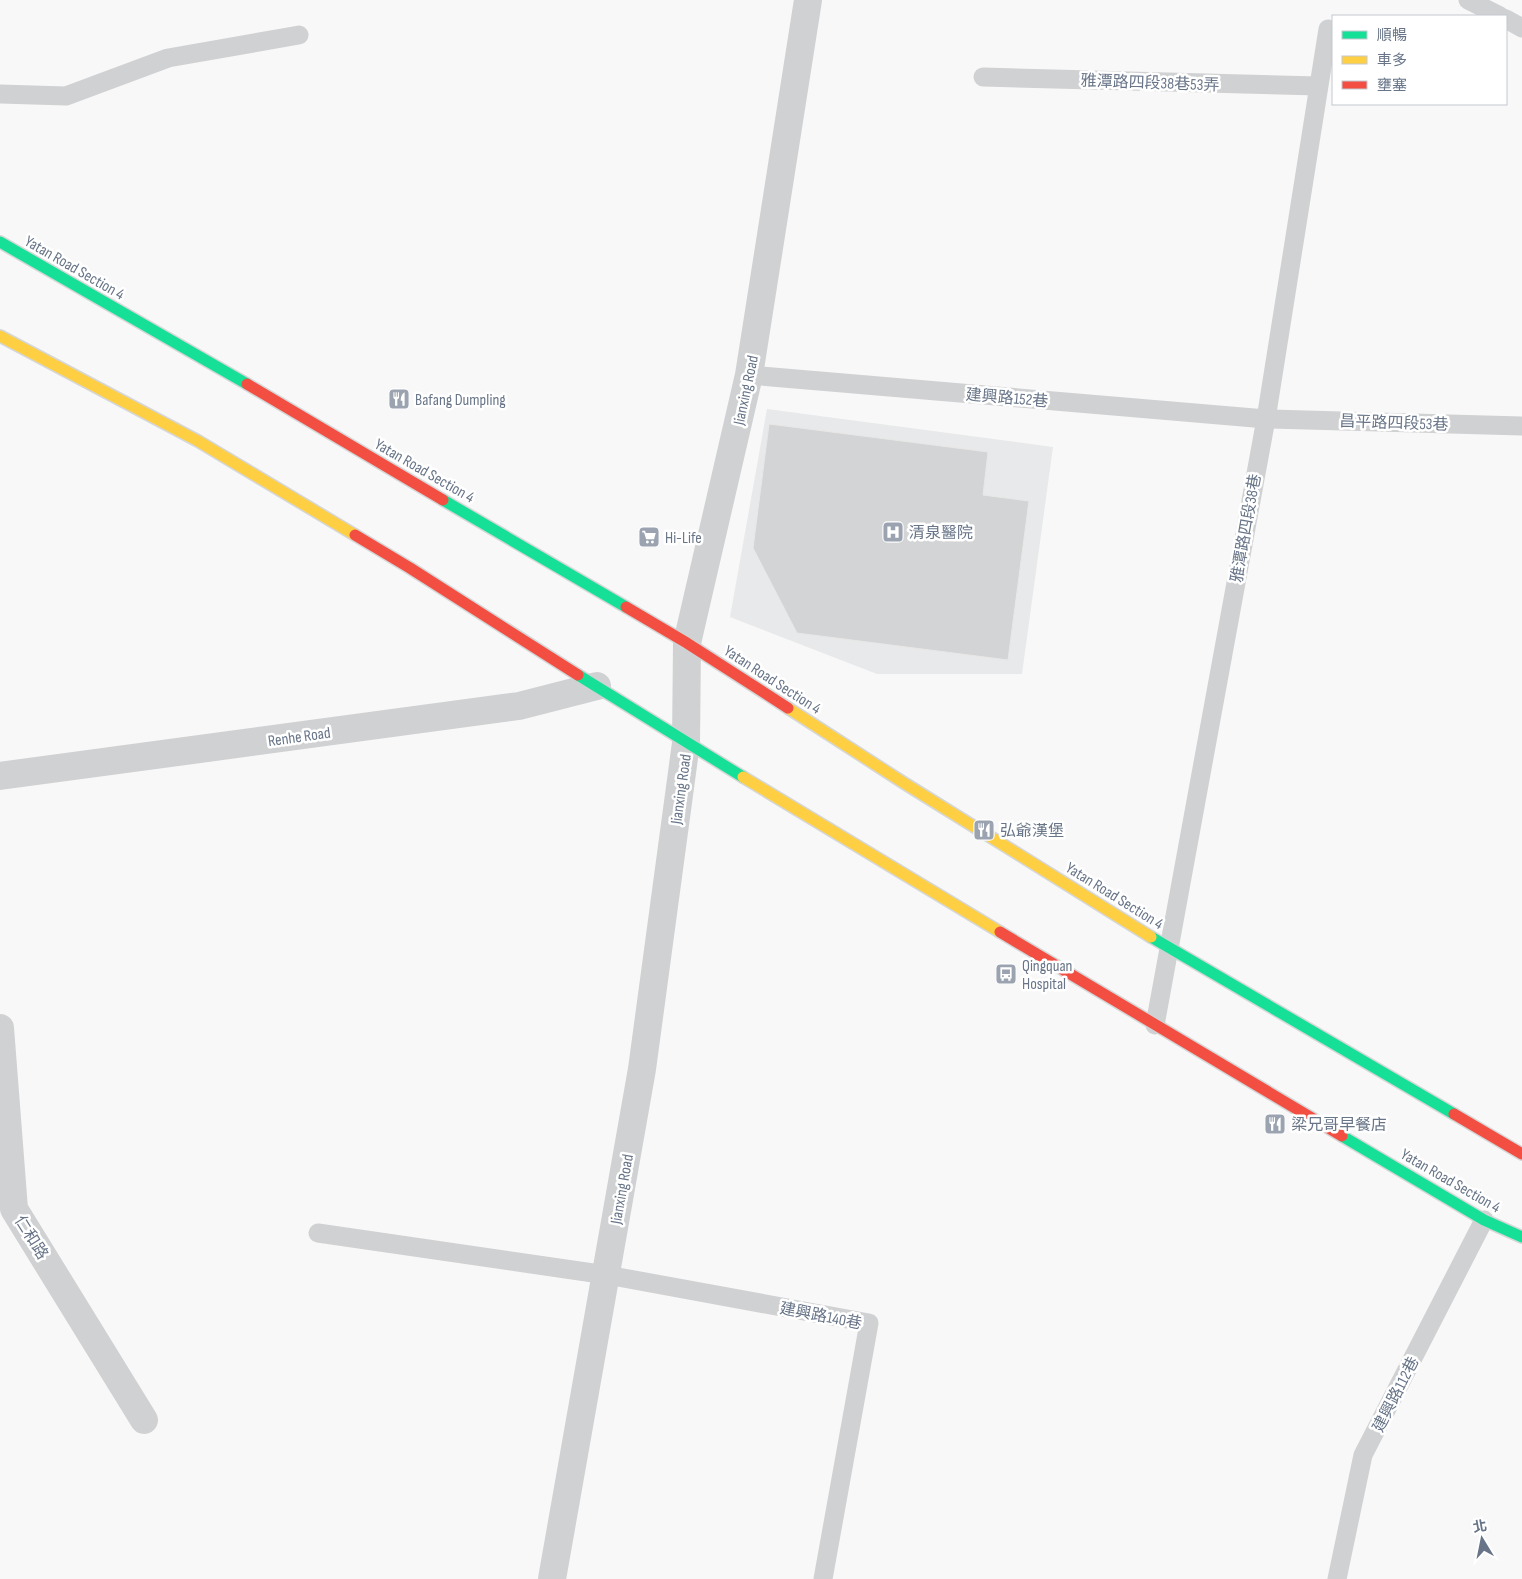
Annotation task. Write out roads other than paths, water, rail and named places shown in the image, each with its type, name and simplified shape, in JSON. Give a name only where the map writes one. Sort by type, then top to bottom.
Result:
[{"type":"street","name":"Jianxing Road","points":[[552,1579],[642,1069],[686,743],[688,643],[749,375],[808,0]]},
{"type":"street","name":"Yatan Road Section 4","points":[[0,242],[221,369],[688,643],[904,783],[1168,948],[1522,1154]]},
{"type":"street","name":"Yatan Road Section 4","points":[[0,336],[198,441],[410,568],[686,743],[1155,1025],[1484,1220],[1522,1237]]},
{"type":"street","name":"Renhe Road","points":[[0,776],[520,706],[597,686]]},
{"type":"street","name":"仁和路","points":[[0,1028],[14,1209],[144,1420]]},
{"type":"lane","points":[[1468,0],[1498,15]]},
{"type":"lane","points":[[1507,20],[1522,28]]},
{"type":"lane","name":"雅潭路四段38巷","points":[[1155,1025],[1266,419],[1328,29]]},
{"type":"lane","points":[[0,94],[66,96],[168,58],[299,35]]},
{"type":"lane","name":"雅潭路四段38巷53弄","points":[[983,77],[1318,86]]},
{"type":"lane","name":"建興路152巷","points":[[749,375],[1266,419]]},
{"type":"lane","name":"昌平路四段53巷","points":[[1266,419],[1522,426]]},
{"type":"lane","name":"建興路112巷","points":[[1337,1579],[1363,1455],[1484,1220]]},
{"type":"lane","points":[[318,1233],[607,1274]]},
{"type":"lane","name":"建興路140巷","points":[[607,1274],[869,1323],[823,1579]]},
{"type":"place","name":"Bafang Dumpling","points":[[399,399]]},
{"type":"place","name":"清泉醫院","points":[[893,532]]},
{"type":"place","name":"Hi-Life","points":[[649,537]]},
{"type":"place","name":"弘爺漢堡","points":[[984,830]]},
{"type":"place","name":"Qingquan Hospital","points":[[1006,974]]},
{"type":"place","name":"梁兄哥早餐店","points":[[1275,1124]]}]
